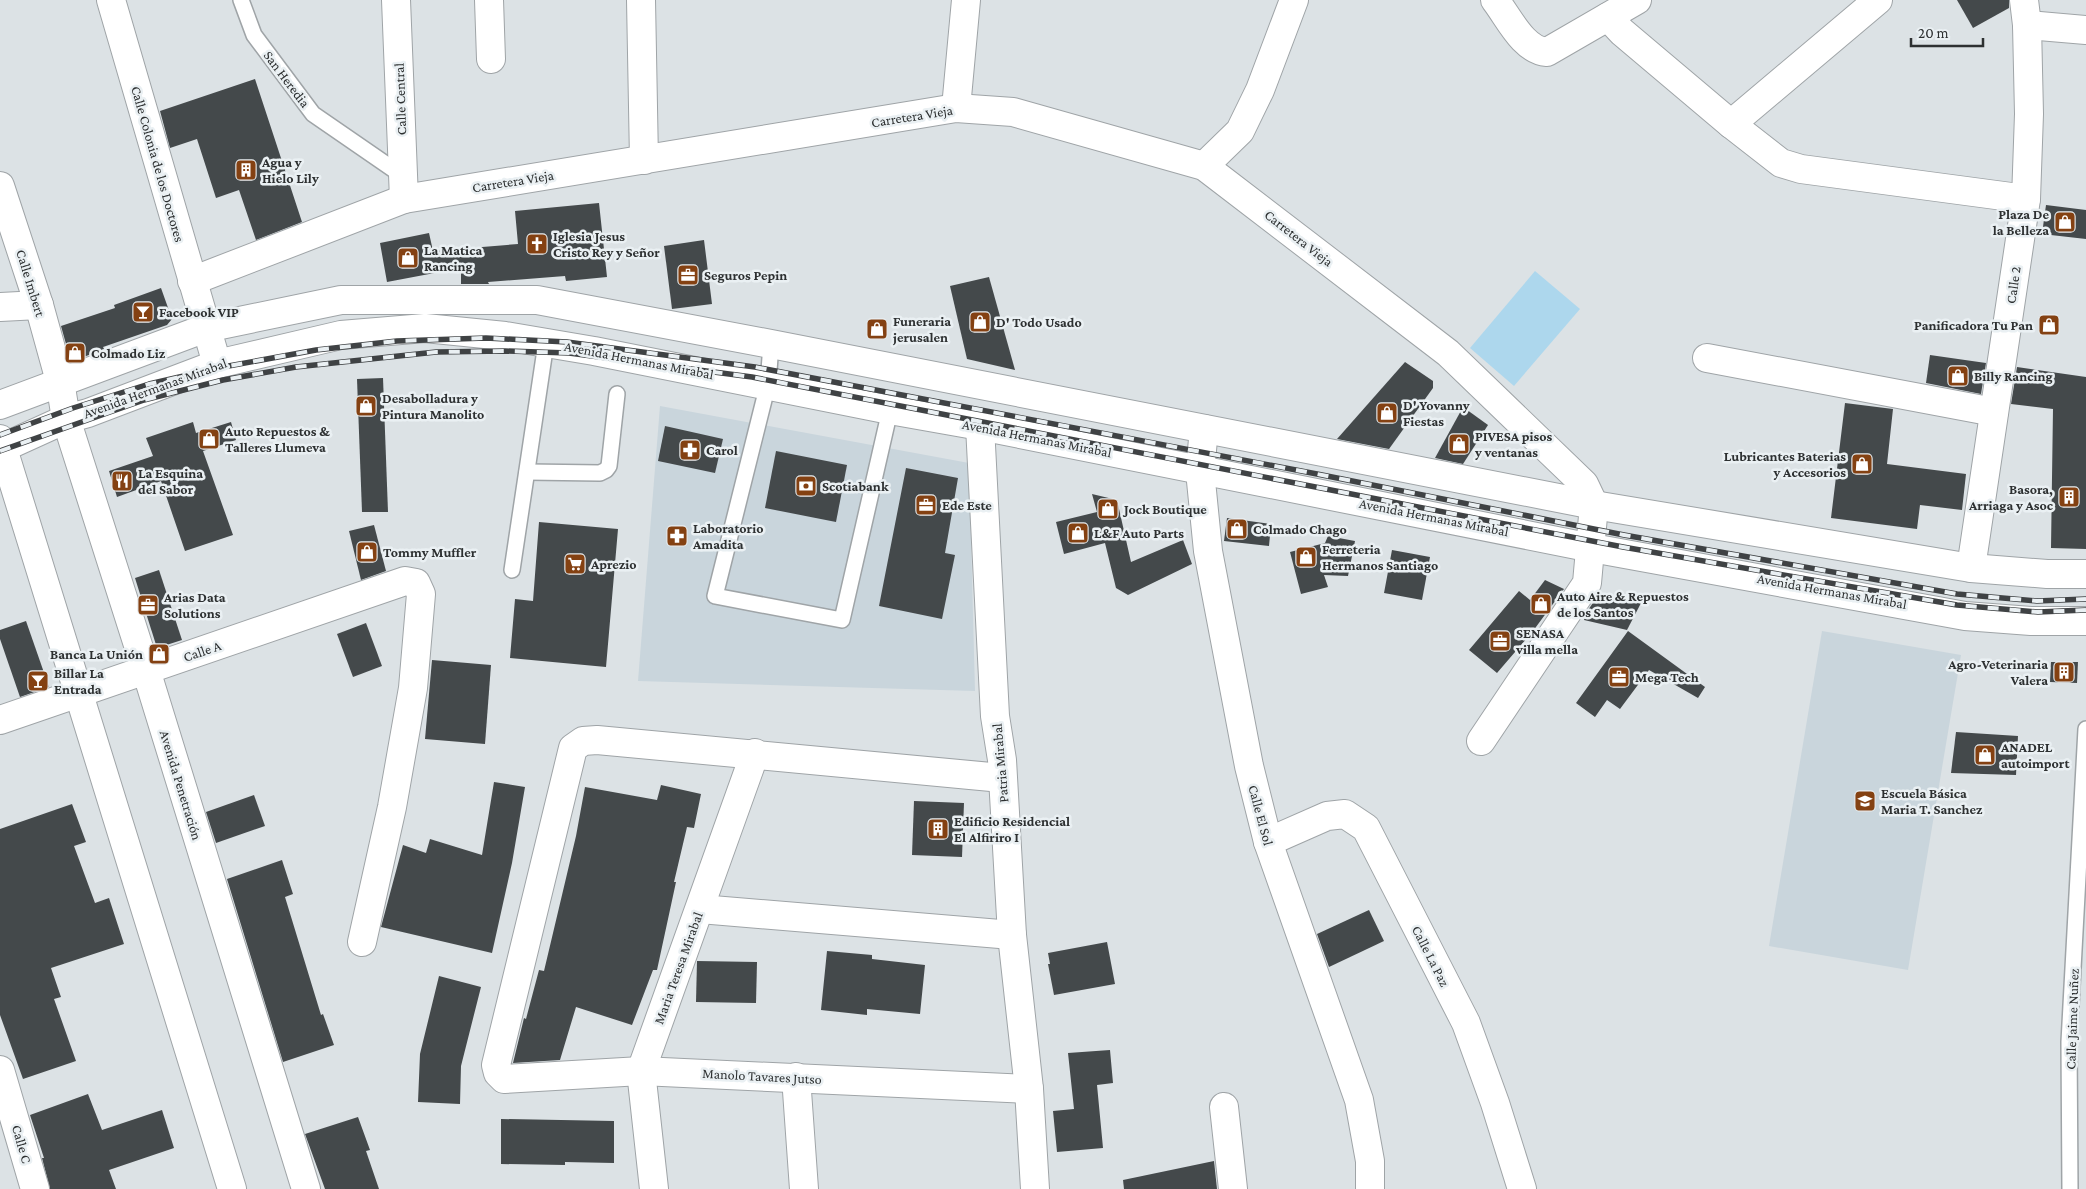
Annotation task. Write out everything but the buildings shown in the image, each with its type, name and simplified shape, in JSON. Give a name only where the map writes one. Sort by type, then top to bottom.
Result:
[{"type":"street","name":"Calle Colonia de los Doctores","points":[[111,0],[217,364]]},
{"type":"street","name":"Calle Central","points":[[396,0],[404,188]]},
{"type":"street","points":[[490,0],[491,59]]},
{"type":"street","points":[[641,0],[644,160]]},
{"type":"street","points":[[956,108],[966,0]]},
{"type":"street","points":[[1204,166],[1240,130],[1260,90],[1294,0]]},
{"type":"street","points":[[1495,0],[1528,45],[1538,51],[1547,52],[1637,0]]},
{"type":"street","points":[[1731,124],[1878,0]]},
{"type":"street","points":[[2026,12],[2086,30]]},
{"type":"street","name":"Calle 2","points":[[1971,568],[2026,199],[2029,114],[2026,12]]},
{"type":"street","points":[[1608,16],[1622,32],[1731,124],[1781,162],[1796,168],[2026,199]]},
{"type":"street","name":"Carretera Vieja","points":[[192,281],[404,188],[644,160],[956,108],[1013,112],[1204,166],[1448,353],[1584,484],[1594,506],[1592,548],[1587,583],[1481,741]]},
{"type":"street","name":"Calle Imbert","points":[[0,186],[39,305],[60,381]]},
{"type":"street","points":[[0,404],[206,328],[341,300],[537,300],[1594,506],[1971,568],[2047,574],[2086,574]]},
{"type":"street","points":[[0,307],[39,305]]},
{"type":"street","name":"Avenida Hermanas Mirabal","points":[[1,445],[66,419],[88,414],[217,364],[341,335],[425,328],[505,336],[768,384],[890,410],[1592,548],[1965,616],[2032,621],[2086,621]]},
{"type":"street","points":[[1707,358],[1994,412]]},
{"type":"street","name":"Avenida Penetración","points":[[60,381],[66,419],[146,670],[306,1189]]},
{"type":"street","name":"Patria Mirabal","points":[[988,428],[995,716],[1002,769],[1012,935],[1029,1089],[1035,1189]]},
{"type":"street","name":"Calle El Sol","points":[[1204,429],[1200,471],[1208,551],[1249,766],[1268,842],[1359,1100],[1370,1161],[1370,1189]]},
{"type":"street","points":[[1,445],[232,1189]]},
{"type":"street","name":"Calle A","points":[[0,720],[405,582],[416,584],[421,594],[413,688],[392,806],[362,942]]},
{"type":"street","name":"Manolo Tavares Jutso","points":[[755,753],[598,740],[583,741],[574,748],[496,1065],[498,1073],[504,1079],[641,1070],[1029,1089]]},
{"type":"street","points":[[755,753],[1002,769]]},
{"type":"street","name":"Maria Teresa Mirabal","points":[[654,1189],[641,1070],[755,753]]},
{"type":"street","name":"Calle La Paz","points":[[1268,842],[1326,816],[1345,814],[1366,828],[1466,1023],[1495,1103],[1522,1189]]},
{"type":"street","points":[[700,909],[1012,935]]},
{"type":"street","name":"Calle C","points":[[0,1070],[9,1134],[35,1189]]},
{"type":"street","points":[[796,1077],[804,1189]]},
{"type":"street","points":[[1224,1107],[1233,1189]]},
{"type":"lane","name":"San Heredia","points":[[241,0],[254,35],[313,114],[404,188]]},
{"type":"lane","points":[[512,570],[546,343]]},
{"type":"lane","points":[[770,344],[768,384],[715,596],[842,620],[890,410]]},
{"type":"lane","points":[[527,472],[600,472],[606,470],[609,466],[617,394]]},
{"type":"lane","name":"Calle Jaime Nuñez","points":[[2070,1189],[2069,1042],[2086,729]]},
{"type":"shaded area","points":[[1535,271],[1580,309],[1514,386],[1470,348]]},
{"type":"shaded area","points":[[660,406],[969,463],[975,691],[638,681]]},
{"type":"shaded area","name":"Escuela Básica Maria T. Sanchez","points":[[1822,631],[1961,655],[1908,970],[1769,946]]},
{"type":"railway","points":[[0,435],[73,408],[149,384],[223,367],[316,350],[397,341],[486,338],[567,342],[755,367],[1317,474],[1624,535],[1957,594],[2037,601],[2086,599]]},
{"type":"railway","points":[[0,451],[144,400],[223,380],[296,367],[436,352],[505,351],[569,353],[752,377],[1623,547],[1957,605],[2038,612],[2086,610]]},
{"type":"place","name":"Agua y Hielo Lily","points":[[246,170]]},
{"type":"place","name":"Plaza De la Belleza","points":[[2065,222]]},
{"type":"place","name":"Iglesia Jesus Cristo Rey y Señor","points":[[537,244]]},
{"type":"place","name":"La Matica Rancing","points":[[408,258]]},
{"type":"place","name":"Seguros Pepin","points":[[688,275]]},
{"type":"place","name":"Facebook VIP","points":[[143,312]]},
{"type":"place","name":"D' Todo Usado","points":[[980,322]]},
{"type":"place","name":"Panificadora Tu Pan","points":[[2049,325]]},
{"type":"place","name":"Funeraria jerusalen","points":[[877,329]]},
{"type":"place","name":"Colmado Liz","points":[[75,353]]},
{"type":"place","name":"Billy Rancing","points":[[1958,376]]},
{"type":"place","name":"Desabolladura y Pintura Manolito","points":[[366,406]]},
{"type":"place","name":"D' Yovanny Fiestas","points":[[1387,413]]},
{"type":"place","name":"Auto Repuestos & Talleres Llumeva","points":[[209,439]]},
{"type":"place","name":"PIVESA pisos y ventanas","points":[[1459,444]]},
{"type":"place","name":"Carol","points":[[690,450]]},
{"type":"place","name":"Lubricantes Baterias y Accesorios","points":[[1862,464]]},
{"type":"place","name":"La Esquina del Sabor","points":[[122,481]]},
{"type":"place","name":"Scotiabank","points":[[806,486]]},
{"type":"place","name":"Basora, Arriaga y Asoc","points":[[2069,497]]},
{"type":"place","name":"Ede Este","points":[[926,505]]},
{"type":"place","name":"Jock Boutique","points":[[1108,509]]},
{"type":"place","name":"Colmado Chago","points":[[1237,529]]},
{"type":"place","name":"L&F Auto Parts","points":[[1078,533]]},
{"type":"place","name":"Laboratorio Amadita","points":[[677,536]]},
{"type":"place","name":"Tommy Muffler","points":[[367,552]]},
{"type":"place","name":"Ferreteria Hermanos Santiago","points":[[1306,557]]},
{"type":"place","name":"Aprezio","points":[[575,564]]},
{"type":"place","name":"Auto Aire & Repuestos de los Santos","points":[[1541,604]]},
{"type":"place","name":"Arias Data Solutions","points":[[148,605]]},
{"type":"place","name":"SENASA villa mella","points":[[1500,641]]},
{"type":"place","name":"Banca La Unión","points":[[159,654]]},
{"type":"place","name":"Agro-Veterinaria Valera","points":[[2064,672]]},
{"type":"place","name":"Mega Tech","points":[[1619,677]]},
{"type":"place","name":"Billar La Entrada","points":[[38,681]]},
{"type":"place","name":"ANADEL autoimport","points":[[1985,755]]},
{"type":"place","name":"Escuela Básica Maria T. Sanchez","points":[[1865,801]]},
{"type":"place","name":"Edificio Residencial El Alfiriro I","points":[[938,829]]}]
